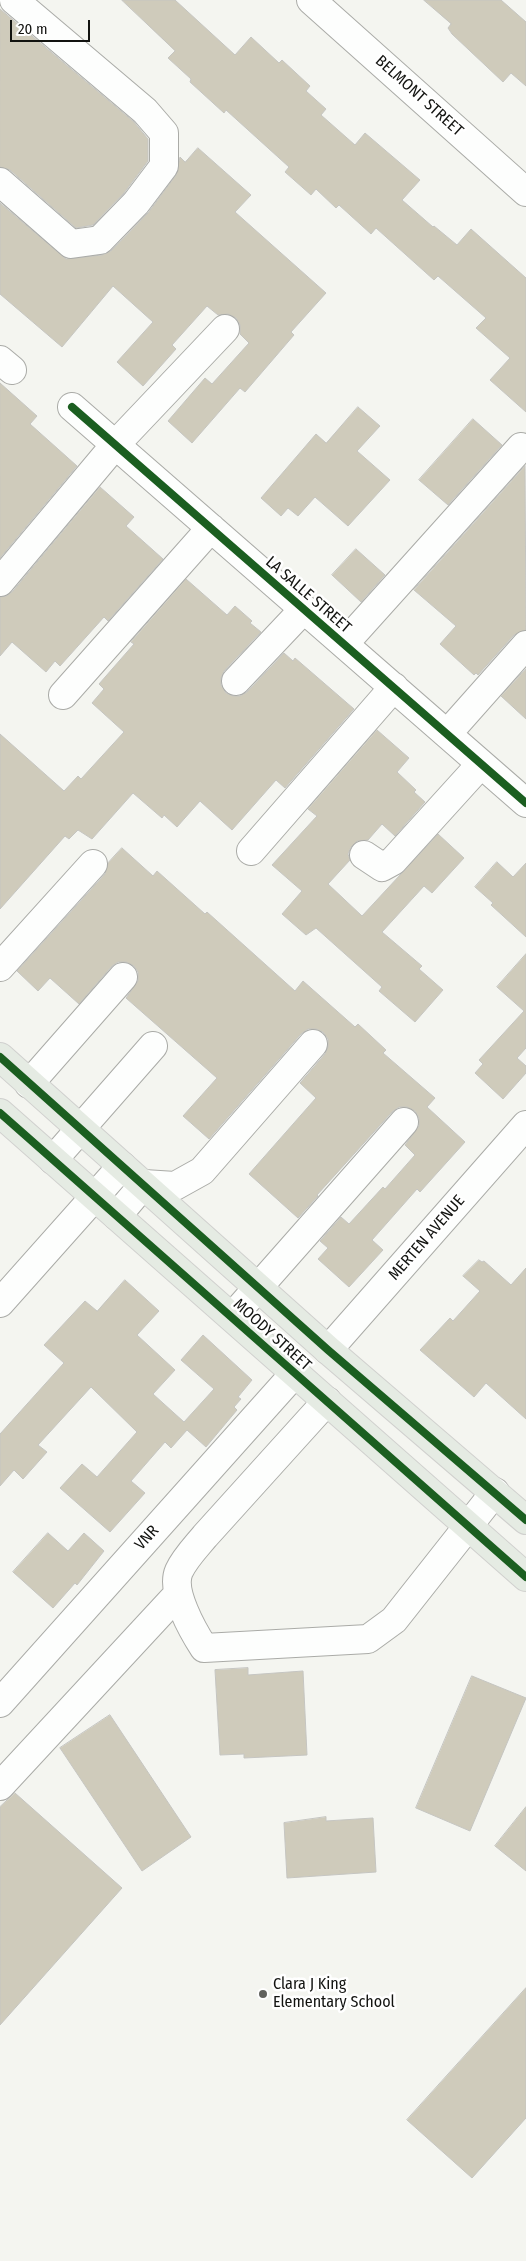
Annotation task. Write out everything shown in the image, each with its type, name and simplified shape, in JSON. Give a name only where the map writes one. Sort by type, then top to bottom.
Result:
[{"type":"main road","name":"MOODY STREET","points":[[0,1058],[144,1184],[328,1350],[526,1520]]},
{"type":"main road","name":"MOODY STREET","points":[[0,1113],[526,1577]]},
{"type":"main road","points":[[295,1373],[328,1350]]},
{"type":"street","points":[[0,182],[70,244],[100,240],[136,203],[164,166],[164,133],[146,111],[14,0]]},
{"type":"street","name":"BELMONT STREET","points":[[311,0],[526,192]]},
{"type":"street","points":[[0,582],[115,444],[225,329]]},
{"type":"street","name":"LA SALLE STREET","points":[[72,407],[526,803]]},
{"type":"street","points":[[344,644],[521,447]]},
{"type":"street","points":[[63,695],[211,528]]},
{"type":"street","points":[[236,681],[304,609]]},
{"type":"street","points":[[447,734],[526,645]]},
{"type":"street","points":[[252,851],[394,688]]},
{"type":"street","points":[[364,855],[382,867],[393,861],[481,764]]},
{"type":"street","points":[[0,967],[93,864]]},
{"type":"street","points":[[30,1084],[123,977]]},
{"type":"street","points":[[117,1216],[144,1184],[175,1186],[202,1170],[313,1044]]},
{"type":"street","points":[[53,1160],[153,1046]]},
{"type":"street","points":[[232,1317],[404,1122]]},
{"type":"street","name":"MERTEN AVENUE","points":[[328,1350],[526,1125]]},
{"type":"street","points":[[0,1302],[122,1166]]},
{"type":"street","name":"VNR","points":[[0,1703],[295,1373]]},
{"type":"street","points":[[327,1401],[187,1557],[178,1573],[178,1594],[189,1624],[204,1648],[368,1640],[394,1620],[495,1492]]},
{"type":"street","points":[[0,1786],[178,1594]]},
{"type":"building","points":[[122,0],[175,0],[235,55],[251,37],[279,63],[282,60],[310,86],[306,91],[326,109],[321,115],[355,145],[365,133],[420,180],[402,200],[457,245],[471,229],[526,278],[526,412],[490,380],[510,358],[476,328],[486,318],[438,276],[434,280],[376,228],[371,234],[339,205],[336,208],[316,189],[311,195],[285,172],[289,167],[226,110],[224,113],[190,82],[191,79],[168,58],[175,51]]},
{"type":"building","points":[[424,0],[501,0],[526,22],[526,86],[511,73],[503,82],[452,34],[448,28],[451,24]]},
{"type":"building","points":[[0,9],[134,122],[148,139],[148,161],[124,193],[93,225],[76,228],[10,170],[0,167]]},
{"type":"building","points":[[198,148],[251,195],[235,212],[326,293],[291,332],[294,335],[245,392],[240,388],[192,443],[168,421],[205,378],[212,384],[249,343],[240,334],[240,325],[236,318],[228,314],[218,315],[207,306],[172,345],[176,349],[143,386],[117,362],[153,322],[113,286],[62,347],[0,294],[0,203],[66,259],[102,255],[111,251],[148,213],[176,175],[180,157],[185,162]]},
{"type":"building","points":[[0,383],[37,416],[30,424],[77,466],[0,558]]},
{"type":"building","points":[[358,407],[380,426],[357,451],[390,480],[348,526],[315,497],[298,516],[288,508],[281,516],[261,498],[316,434],[326,443]]},
{"type":"building","points":[[473,419],[502,445],[448,505],[419,480]]},
{"type":"building","points":[[525,466],[526,630],[514,635],[478,675],[476,673],[474,675],[440,644],[456,626],[414,590]]},
{"type":"building","points":[[100,487],[134,517],[126,526],[163,559],[108,621],[104,617],[60,666],[55,661],[46,672],[12,642],[0,656],[0,597],[12,592]]},
{"type":"building","points":[[356,549],[385,575],[361,602],[332,575]]},
{"type":"building","points":[[186,579],[227,615],[235,606],[261,632],[224,671],[221,685],[226,693],[240,696],[247,692],[284,653],[293,661],[295,658],[354,709],[285,788],[276,780],[232,830],[200,801],[177,827],[164,815],[162,818],[133,793],[92,839],[78,830],[69,839],[65,836],[0,909],[0,734],[64,791],[78,776],[81,779],[124,732],[92,703],[104,689],[99,684],[134,644],[131,642]]},
{"type":"building","points":[[526,669],[526,719],[501,696]]},
{"type":"building","points":[[377,730],[409,758],[397,772],[416,790],[414,792],[425,802],[395,836],[382,824],[368,840],[357,841],[351,847],[348,854],[350,860],[328,884],[362,916],[438,834],[464,858],[432,893],[424,886],[382,932],[422,966],[419,969],[443,990],[415,1022],[379,991],[382,987],[316,928],[306,935],[282,914],[302,891],[272,865],[317,816],[308,809]]},
{"type":"building","points":[[122,848],[153,876],[157,871],[205,914],[207,912],[295,991],[303,981],[355,1027],[358,1024],[386,1050],[383,1053],[435,1098],[427,1107],[465,1142],[420,1192],[417,1189],[372,1240],[383,1250],[349,1287],[318,1259],[328,1248],[320,1241],[341,1217],[349,1224],[383,1187],[385,1189],[415,1155],[405,1145],[419,1126],[419,1118],[415,1111],[407,1107],[399,1107],[392,1112],[298,1218],[249,1174],[316,1098],[300,1083],[325,1054],[328,1047],[328,1039],[323,1032],[316,1029],[308,1029],[301,1034],[209,1139],[183,1116],[217,1078],[126,998],[138,981],[138,972],[134,966],[126,962],[118,962],[112,966],[79,1004],[50,978],[38,991],[17,971],[105,874],[108,863]]},
{"type":"building","points":[[497,862],[513,877],[526,863],[526,937],[491,905],[493,903],[475,887]]},
{"type":"building","points":[[526,954],[526,1048],[517,1058],[526,1066],[526,1073],[503,1099],[475,1073],[483,1064],[479,1060],[524,1011],[497,987]]},
{"type":"building","points":[[479,1260],[484,1261],[511,1285],[526,1268],[526,1419],[486,1383],[474,1397],[420,1350],[450,1318],[453,1321],[480,1291],[463,1276]]},
{"type":"building","points":[[125,1280],[159,1311],[137,1335],[175,1370],[153,1394],[184,1422],[214,1389],[181,1360],[203,1335],[252,1380],[238,1397],[241,1399],[234,1407],[237,1410],[206,1447],[187,1430],[171,1448],[165,1442],[131,1481],[145,1493],[110,1532],[60,1488],[82,1464],[97,1477],[137,1432],[91,1387],[38,1445],[47,1452],[23,1479],[14,1470],[0,1486],[0,1434],[64,1363],[44,1345],[85,1301],[97,1311]]},
{"type":"building","points":[[48,1533],[68,1551],[84,1533],[104,1551],[77,1585],[75,1583],[53,1608],[13,1572]]},
{"type":"building","points":[[248,1668],[248,1675],[303,1671],[307,1755],[244,1758],[244,1754],[220,1755],[215,1670]]},
{"type":"building","points":[[472,1676],[526,1698],[470,1831],[416,1808]]},
{"type":"building","points":[[110,1715],[191,1837],[142,1871],[60,1748]]},
{"type":"building","points":[[15,1793],[122,1888],[0,2025],[0,1807]]},
{"type":"building","points":[[526,1807],[526,1871],[495,1846]]},
{"type":"building","points":[[326,1817],[326,1821],[373,1818],[376,1872],[287,1878],[284,1823]]},
{"type":"building","points":[[526,1988],[526,2118],[472,2178],[407,2120]]},
{"type":"cycle path","points":[[72,407],[526,803]]},
{"type":"cycle path","points":[[0,1057],[328,1350],[526,1520]]},
{"type":"cycle path","points":[[0,1113],[526,1577]]},
{"type":"place","name":"Clara J King Elementary School","points":[[263,1994]]}]
